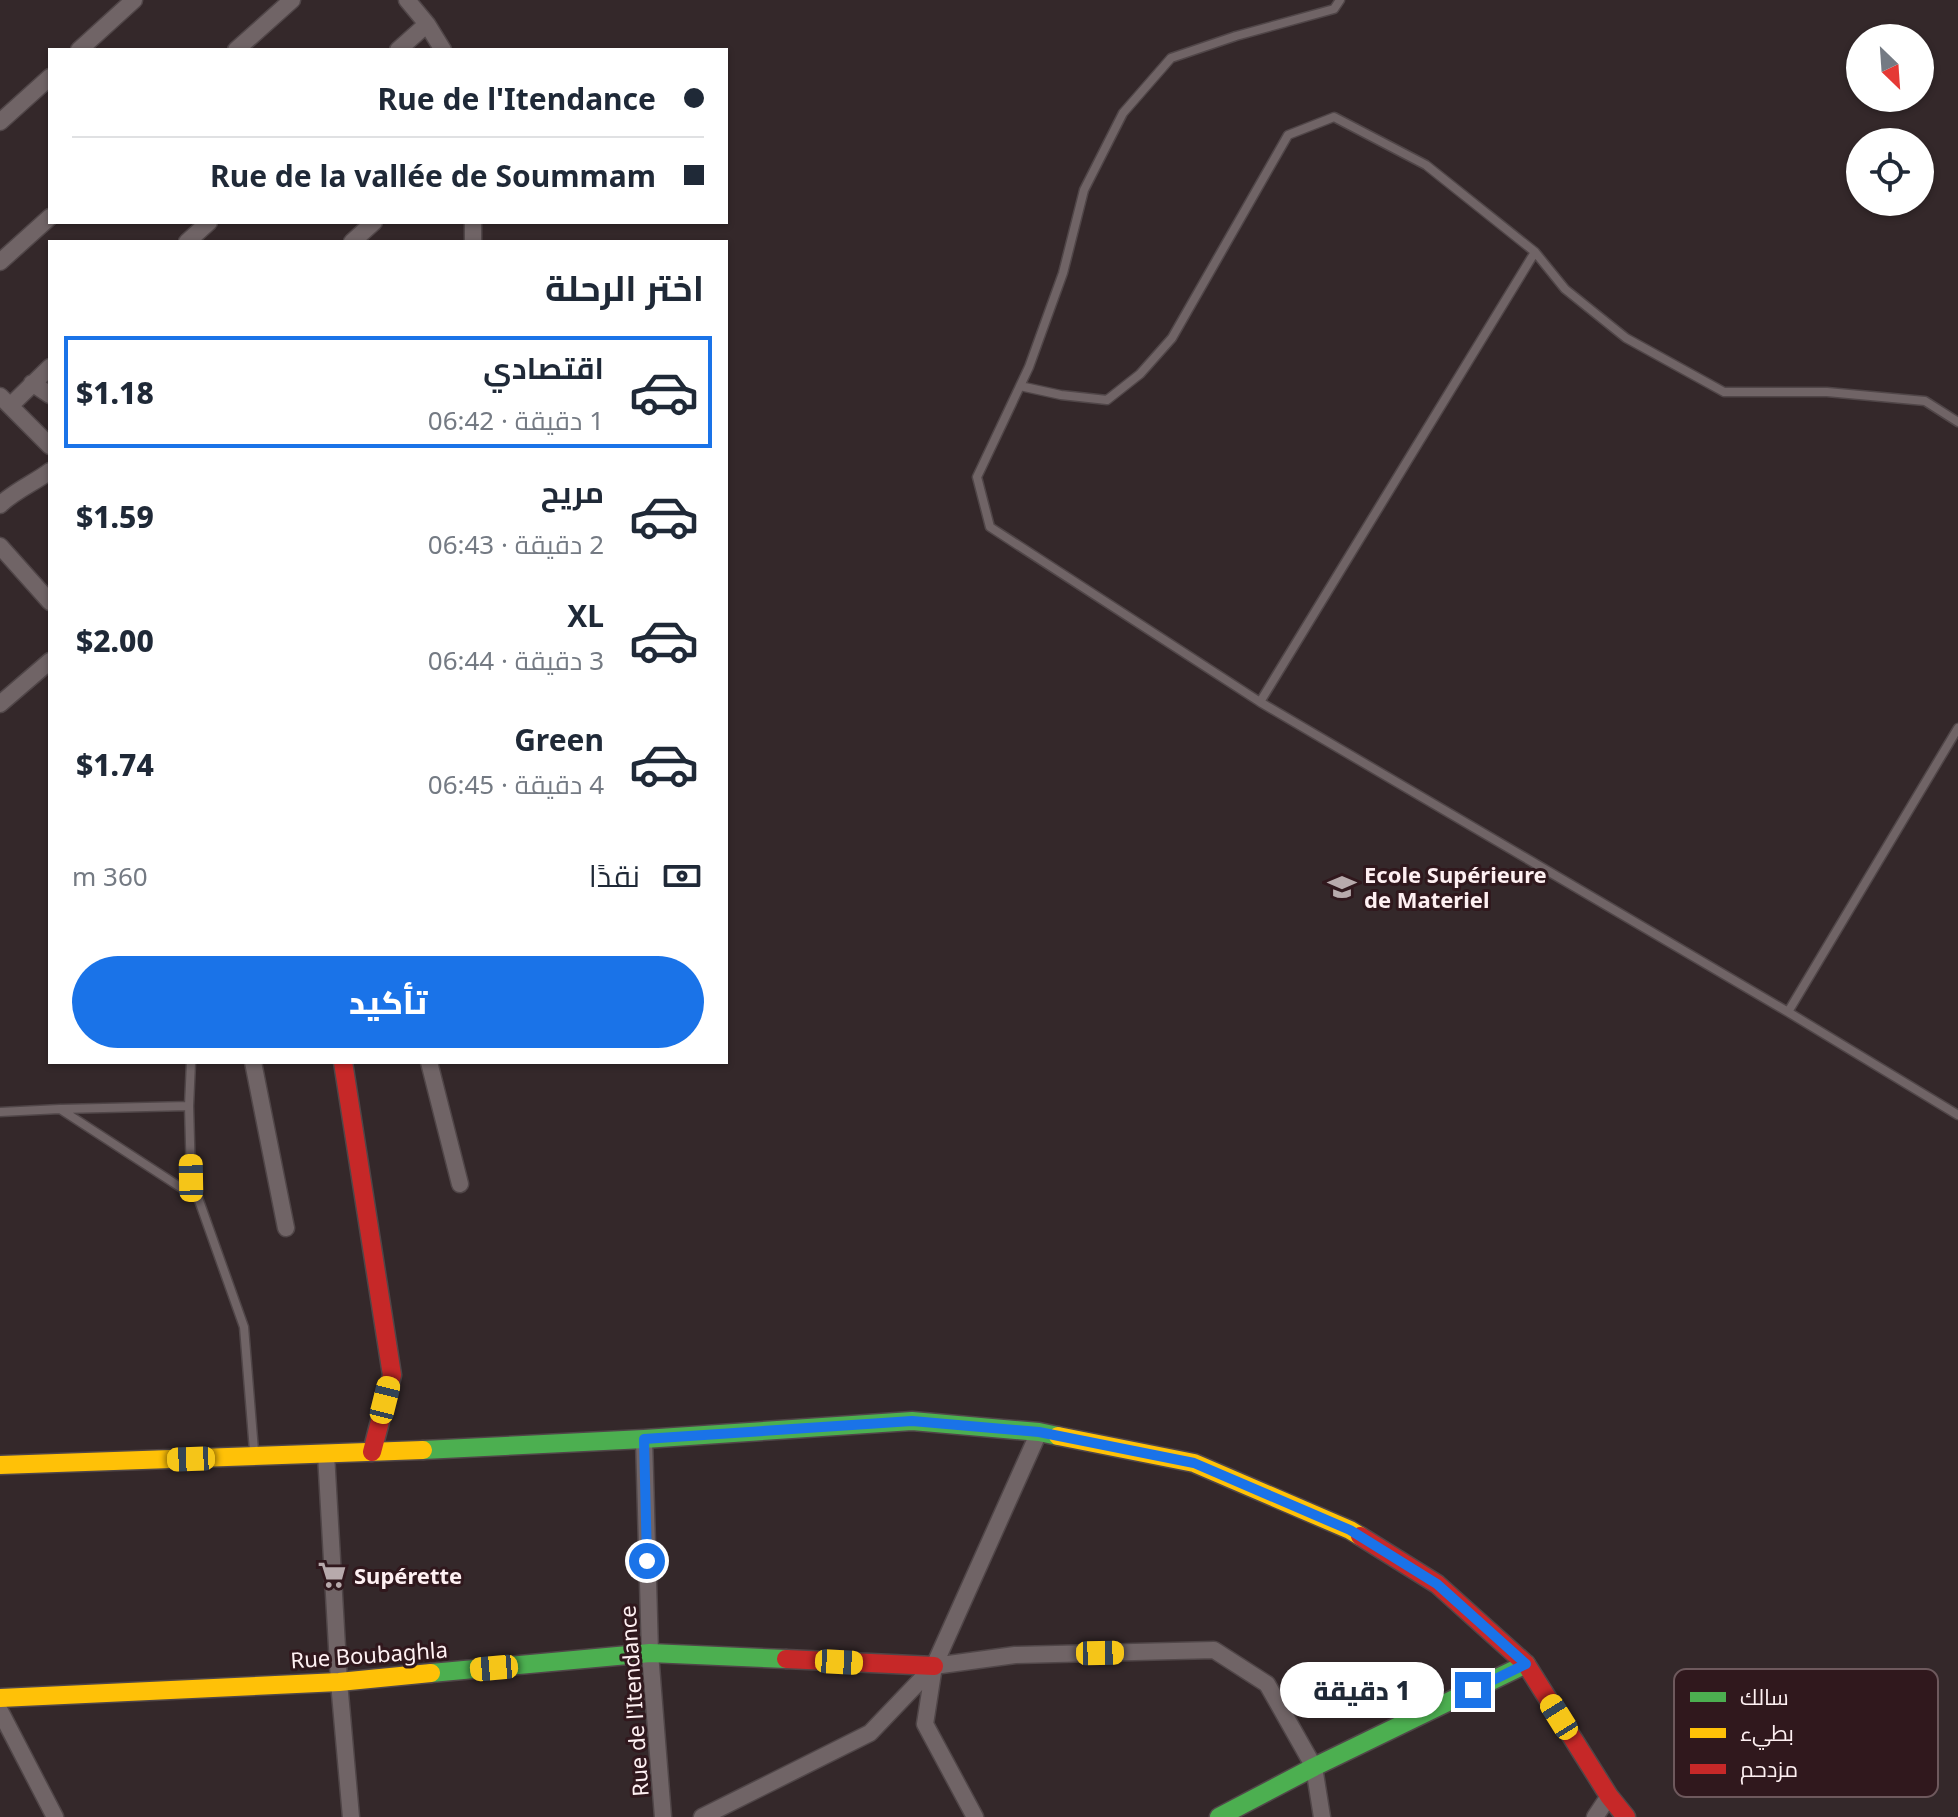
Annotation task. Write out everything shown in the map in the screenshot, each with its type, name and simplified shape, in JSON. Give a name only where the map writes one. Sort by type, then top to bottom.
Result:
[{"type":"main road","points":[[343,1064],[392,1375],[372,1452]]},
{"type":"main road","points":[[0,1465],[644,1439],[912,1421],[1039,1432],[1194,1463],[1350,1530],[1437,1584],[1526,1664],[1609,1796],[1626,1817]]},
{"type":"main road","name":"Rue Boubaghla","points":[[0,1698],[339,1682],[650,1653],[934,1666]]},
{"type":"main road","points":[[1219,1817],[1526,1664]]},
{"type":"street","points":[[81,48],[134,0]]},
{"type":"street","points":[[238,48],[292,0]]},
{"type":"street","points":[[407,0],[442,48]]},
{"type":"street","points":[[400,48],[427,24]]},
{"type":"street","points":[[0,122],[48,79]]},
{"type":"street","points":[[0,262],[48,219]]},
{"type":"street","points":[[189,240],[207,224]]},
{"type":"street","points":[[354,240],[372,224]]},
{"type":"street","points":[[48,369],[5,401],[48,444]]},
{"type":"street","points":[[32,383],[48,394]]},
{"type":"street","points":[[0,505],[48,472]]},
{"type":"street","points":[[0,546],[48,600]]},
{"type":"street","points":[[0,704],[48,663]]},
{"type":"street","points":[[253,1064],[286,1228]]},
{"type":"street","points":[[430,1064],[460,1184]]},
{"type":"street","points":[[975,1817],[925,1724],[934,1666],[1039,1432]]},
{"type":"street","name":"Rue de l'Itendance","points":[[644,1439],[650,1653],[663,1817]]},
{"type":"street","points":[[326,1454],[339,1682],[351,1817]]},
{"type":"street","points":[[702,1817],[870,1733],[934,1666],[1015,1655],[1214,1650],[1267,1684],[1314,1767],[1322,1817]]},
{"type":"street","points":[[0,1711],[55,1817]]},
{"type":"street","points":[[1595,1817],[1609,1796]]},
{"type":"street","points":[[734,1801],[742,1817]]},
{"type":"lane","points":[[1340,0],[1334,9],[1171,58],[1123,113],[1084,190],[1063,273],[1029,367],[977,477],[990,527],[1260,702],[1958,1115]]},
{"type":"lane","points":[[1020,386],[1107,400],[1140,374],[1172,338],[1288,135],[1334,117],[1426,165],[1535,252],[1565,289],[1626,338],[1724,392],[1827,392],[1925,401],[1958,422]]},
{"type":"lane","points":[[1260,702],[1535,252]]},
{"type":"lane","points":[[1788,1012],[1958,728]]},
{"type":"lane","points":[[191,1064],[191,1178],[244,1327],[254,1457]]},
{"type":"lane","points":[[0,1112],[189,1106]]},
{"type":"lane","points":[[60,1109],[197,1198]]},
{"type":"traffic: fast","points":[[423,1450],[912,1421],[1058,1436]]},
{"type":"traffic: fast","points":[[431,1673],[650,1653],[786,1659]]},
{"type":"traffic: fast","points":[[1219,1817],[1526,1664]]},
{"type":"traffic: slow","points":[[1058,1436],[1194,1463],[1360,1536]]},
{"type":"traffic: slow","points":[[0,1465],[423,1450]]},
{"type":"traffic: slow","points":[[0,1698],[339,1682],[431,1673]]},
{"type":"traffic: jam","points":[[343,1064],[392,1375],[372,1452]]},
{"type":"traffic: jam","points":[[1360,1536],[1437,1584],[1526,1664],[1609,1796],[1626,1817]]},
{"type":"traffic: jam","points":[[786,1659],[934,1666]]},
{"type":"place","name":"Ecole Supérieure de Materiel","points":[[1342,887]]},
{"type":"place","name":"Supérette","points":[[332,1575]]},
{"type":"route","points":[[647,1561],[644,1439],[912,1421],[1039,1432],[1194,1463],[1350,1530],[1437,1584],[1526,1664],[1473,1690]]}]
